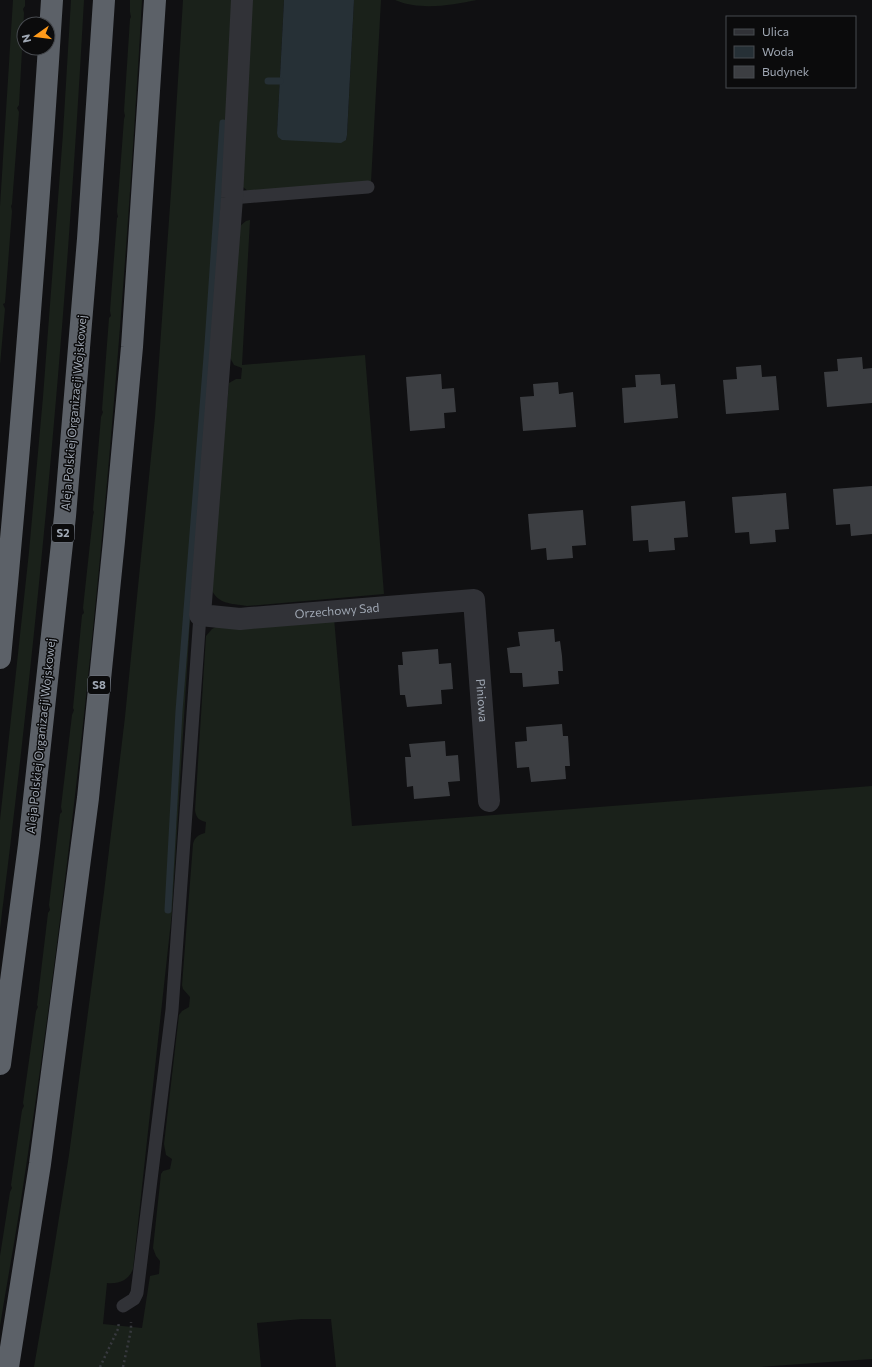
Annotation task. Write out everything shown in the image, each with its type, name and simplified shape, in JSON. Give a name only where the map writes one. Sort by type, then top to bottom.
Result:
[{"type":"highway","points":[[0,658],[14,520],[36,242],[52,0]]},
{"type":"highway","name":"Aleja Polskiej Organizacji Wojskowej","points":[[0,1064],[29,845],[65,516],[88,239],[104,0]]},
{"type":"highway","name":"S8","points":[[8,1367],[41,1156],[88,798],[132,347],[155,0]]},
{"type":"street","points":[[200,615],[232,198],[242,0]]},
{"type":"street","name":"Orzechowy Sad","points":[[200,615],[245,619],[474,600]]},
{"type":"street","name":"Piniowa","points":[[474,600],[490,801]]},
{"type":"lane","points":[[232,198],[368,187]]},
{"type":"lane","points":[[125,1305],[134,1299],[137,1293],[141,1270],[172,1010],[200,615]]},
{"type":"path","points":[[100,1367],[118,1329],[125,1305]]},
{"type":"path","points":[[123,1367],[131,1330],[130,1317],[125,1305]]},
{"type":"shaded area","points":[[13,0],[25,0],[25,6],[23,9],[24,16],[16,16],[16,56],[22,56],[19,105],[17,108],[19,112],[11,206],[12,211],[5,303],[3,304],[5,309],[0,365],[0,206]]},
{"type":"shaded area","points":[[71,0],[84,0],[69,233],[39,581],[0,929],[0,820],[29,552],[43,397],[63,133]]},
{"type":"shaded area","points":[[130,0],[142,0],[122,304],[95,608],[61,911],[19,1213],[0,1326],[0,1256],[10,1192],[12,1188],[11,1185],[22,1110],[24,1106],[23,1103],[36,1011],[38,1007],[37,1005],[48,913],[50,910],[49,905],[60,814],[62,812],[61,807],[72,715],[74,710],[82,615],[84,613],[83,608],[94,512],[118,217],[117,212],[131,17]]},
{"type":"shaded area","points":[[183,0],[234,0],[219,269],[190,621],[172,912],[133,1269],[129,1276],[123,1281],[107,1283],[103,1324],[142,1328],[150,1276],[159,1274],[160,1261],[153,1248],[161,1174],[163,1171],[170,1169],[172,1159],[166,1155],[164,1144],[179,1015],[182,1011],[189,1007],[190,997],[183,989],[182,985],[193,844],[197,837],[205,833],[206,822],[198,818],[195,810],[206,636],[212,629],[218,626],[334,618],[352,826],[872,786],[872,1359],[759,1367],[336,1367],[331,1319],[302,1319],[257,1323],[261,1367],[34,1367],[69,1155],[104,892],[125,717],[155,417]]},
{"type":"shaded area","points":[[250,0],[284,0],[277,133],[346,140],[354,0],[381,0],[371,182],[249,192],[243,187]]},
{"type":"shaded area","points":[[395,0],[477,0],[446,5],[426,6]]},
{"type":"shaded area","points":[[250,220],[242,365],[365,355],[384,594],[247,606],[221,600],[213,593],[210,587],[229,383],[236,379],[241,379],[242,368],[234,365],[229,356],[240,226],[246,221]]},
{"type":"water","points":[[284,0],[354,0],[347,135],[346,140],[341,143],[282,140],[278,137]]},
{"type":"building","points":[[862,357],[863,369],[872,368],[872,403],[827,407],[824,372],[838,371],[837,359]]},
{"type":"building","points":[[761,365],[762,377],[776,376],[779,410],[726,414],[723,380],[737,379],[736,367]]},
{"type":"building","points":[[441,374],[442,389],[454,388],[456,412],[444,413],[445,428],[410,431],[406,377]]},
{"type":"building","points":[[660,374],[661,385],[675,384],[678,418],[624,423],[622,388],[636,387],[635,375]]},
{"type":"building","points":[[558,382],[559,394],[573,392],[576,427],[523,431],[520,397],[534,396],[533,384]]},
{"type":"building","points":[[872,486],[872,534],[851,536],[850,524],[836,525],[833,489]]},
{"type":"building","points":[[786,493],[789,529],[775,530],[776,542],[750,544],[749,532],[735,533],[732,497]]},
{"type":"building","points":[[685,501],[688,537],[674,538],[675,550],[649,552],[648,540],[633,541],[631,506]]},
{"type":"building","points":[[583,510],[586,545],[572,546],[573,558],[547,560],[546,548],[531,550],[528,514]]},
{"type":"building","points":[[554,629],[555,642],[560,641],[562,656],[563,671],[558,671],[559,684],[523,687],[522,673],[510,673],[507,648],[520,646],[518,632]]},
{"type":"building","points":[[438,649],[439,664],[451,663],[453,689],[441,690],[442,704],[407,707],[405,695],[400,695],[398,665],[403,665],[402,652]]},
{"type":"building","points":[[562,724],[563,736],[568,736],[570,766],[565,766],[566,779],[531,782],[529,767],[517,768],[515,742],[527,741],[526,727]]},
{"type":"building","points":[[445,741],[446,756],[458,755],[460,781],[448,782],[450,796],[414,799],[413,786],[407,787],[405,757],[411,757],[409,744]]},
{"type":"waterway","points":[[268,81],[280,81]]},
{"type":"waterway","points":[[168,910],[179,711],[208,344],[223,123]]}]
